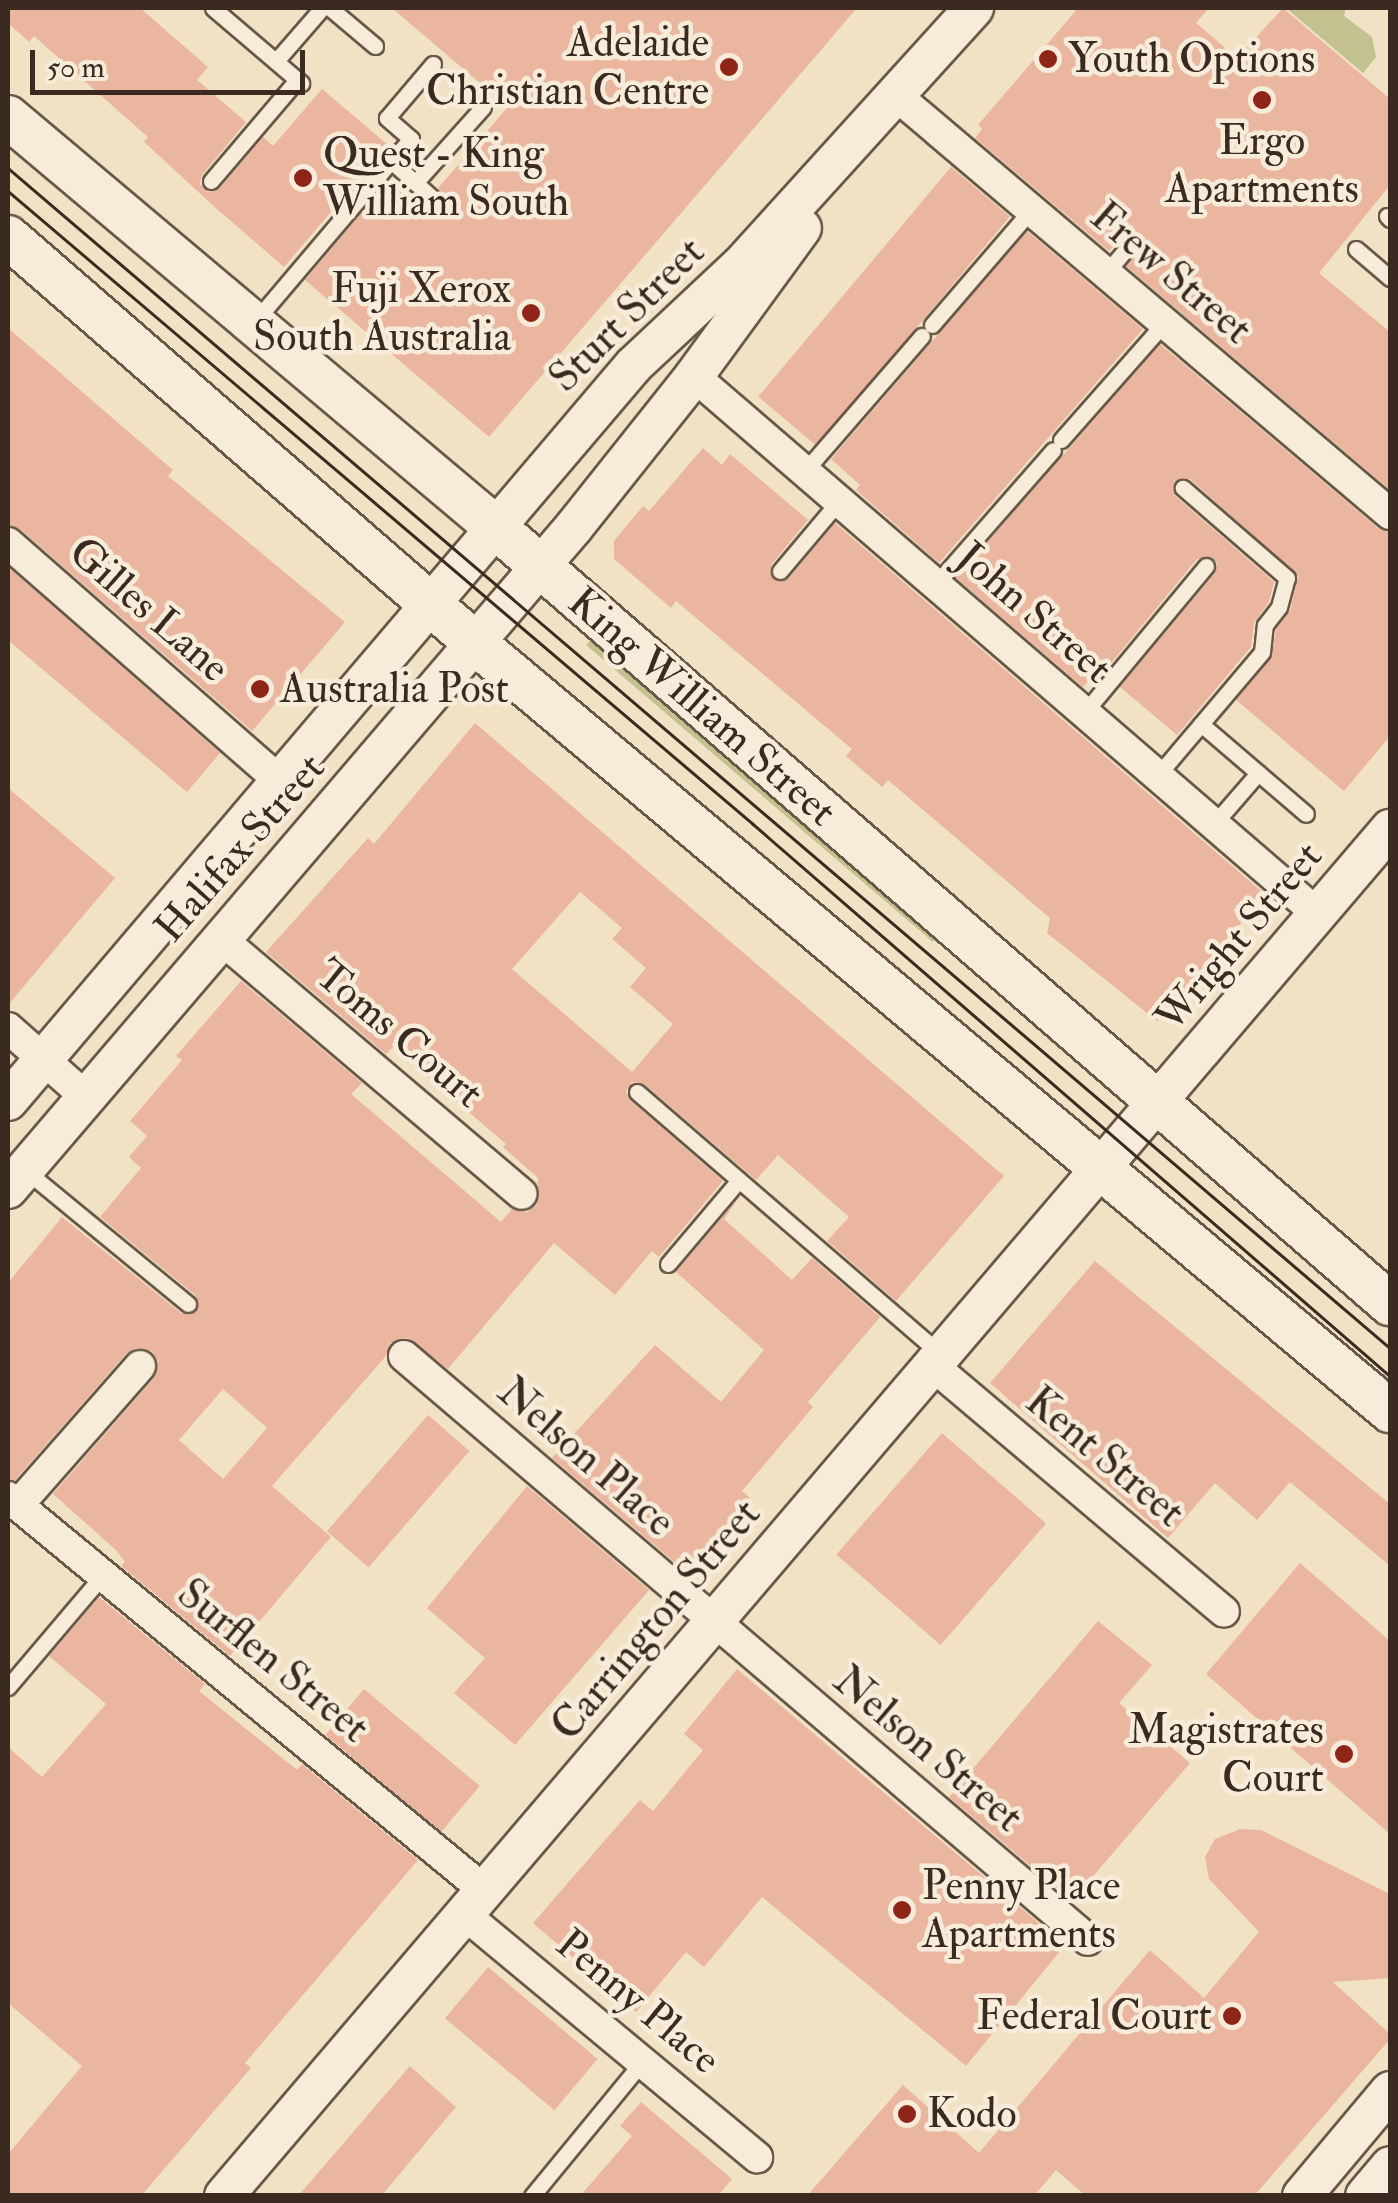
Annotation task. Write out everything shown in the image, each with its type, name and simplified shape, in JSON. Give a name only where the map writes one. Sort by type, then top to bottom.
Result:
[{"type":"main road","name":"King William Street","points":[[8,117],[494,526],[1390,1304]]},
{"type":"main road","points":[[8,237],[475,643],[1390,1410]]},
{"type":"street","name":"Sturt Street","points":[[429,603],[634,365],[740,265],[898,97],[974,8]]},
{"type":"street","name":"Sturt Street","points":[[540,566],[694,376],[898,97]]},
{"type":"street","name":"Frew Street","points":[[898,97],[1032,210],[1116,262],[1164,323],[1390,514]]},
{"type":"street","name":"John Street","points":[[694,376],[1318,914]]},
{"type":"street","name":"Gilles Lane","points":[[8,543],[279,780]]},
{"type":"street","name":"Halifax Street","points":[[16,1179],[540,566]]},
{"type":"street","name":"Halifax Street","points":[[8,1101],[429,603]]},
{"type":"street","name":"Wright Street","points":[[1156,1104],[1390,829]]},
{"type":"street","name":"Toms Court","points":[[222,939],[522,1194]]},
{"type":"street","points":[[8,1028],[86,1097]]},
{"type":"street","name":"Carrington Street","points":[[224,2196],[1156,1104]]},
{"type":"street","name":"Nelson Place","points":[[404,1356],[712,1623]]},
{"type":"street","name":"Kent Street","points":[[936,1360],[1224,1612]]},
{"type":"street","points":[[13,1501],[140,1366]]},
{"type":"street","name":"Surflen Street","points":[[13,1501],[474,1902]]},
{"type":"street","name":"Nelson Street","points":[[712,1623],[1088,1940]]},
{"type":"street","name":"Penny Place","points":[[474,1902],[643,2061],[757,2158]]},
{"type":"street","points":[[1302,2196],[1390,2091]]},
{"type":"street","points":[[1365,2196],[1390,2166]]},
{"type":"lane","points":[[210,181],[300,82],[213,8]]},
{"type":"lane","points":[[276,61],[322,8]]},
{"type":"lane","points":[[330,8],[376,46]]},
{"type":"lane","points":[[253,323],[410,138],[387,118],[433,64]]},
{"type":"lane","points":[[415,183],[483,107]]},
{"type":"lane","points":[[391,162],[437,202]]},
{"type":"lane","points":[[804,472],[1032,210]]},
{"type":"lane","points":[[1356,249],[1390,278]]},
{"type":"lane","points":[[936,585],[1164,323]]},
{"type":"lane","points":[[1157,776],[1262,652],[1264,625],[1279,607],[1287,578],[1183,488]]},
{"type":"lane","points":[[780,571],[839,502]]},
{"type":"lane","points":[[1084,714],[1206,566]]},
{"type":"lane","points":[[1200,724],[1306,814]]},
{"type":"lane","points":[[1213,825],[1258,773]]},
{"type":"lane","points":[[637,1092],[936,1360]]},
{"type":"lane","points":[[16,1179],[188,1304]]},
{"type":"lane","points":[[668,1264],[739,1180]]},
{"type":"lane","points":[[8,1687],[102,1576]]},
{"type":"lane","points":[[532,2196],[643,2061]]},
{"type":"shaded area","points":[[1286,8],[1346,8],[1344,16],[1372,37],[1376,57],[1363,73]]},
{"type":"shaded area","points":[[593,637],[915,911],[936,938],[933,942],[586,645]]},
{"type":"building","points":[[8,8],[140,8],[208,67],[197,80],[246,122],[202,175],[200,184],[208,192],[220,188],[263,137],[273,146],[322,89],[388,145],[284,267],[144,142],[148,137],[34,36],[29,42],[8,23]]},
{"type":"building","points":[[392,8],[857,8],[489,437],[305,280],[389,180],[422,207],[436,213],[445,210],[448,199],[438,188],[508,107]]},
{"type":"building","points":[[1078,8],[1209,8],[1196,23],[1237,58],[1283,8],[1390,99],[1390,185],[1319,273],[1390,332],[1390,490],[1126,266],[1136,253],[1133,242],[1120,240],[1109,251],[975,138],[982,129],[978,125]]},
{"type":"building","points":[[951,167],[1010,216],[817,446],[758,397]]},
{"type":"building","points":[[1027,231],[1143,329],[939,563],[856,490],[860,485],[831,459]]},
{"type":"building","points":[[8,328],[173,470],[168,476],[345,622],[252,731],[20,529],[8,525]]},
{"type":"building","points":[[1160,344],[1378,528],[1390,532],[1390,736],[1344,791],[1236,700],[1271,658],[1276,629],[1290,611],[1298,576],[1190,479],[1174,481],[1175,496],[1274,582],[1269,602],[1254,623],[1251,647],[1177,735],[1120,687],[1215,573],[1217,563],[1212,557],[1197,559],[1103,673],[1099,669],[1083,687],[956,578]]},
{"type":"building","points":[[703,448],[722,465],[730,454],[808,520],[771,565],[774,580],[789,578],[835,523],[1261,891],[1238,918],[1242,922],[1157,1021],[1047,933],[1050,918],[888,780],[882,787],[846,756],[852,749],[676,601],[671,608],[614,559],[614,541],[643,506],[649,511]]},
{"type":"building","points":[[8,567],[220,753],[187,792],[8,640]]},
{"type":"building","points":[[475,723],[1004,1176],[896,1301],[827,1241],[849,1217],[778,1155],[756,1180],[644,1084],[632,1082],[626,1091],[630,1100],[723,1181],[659,1257],[652,1251],[615,1295],[554,1243],[448,1369],[408,1338],[390,1343],[386,1356],[272,1486],[331,1537],[230,1656],[121,1566],[125,1562],[117,1551],[53,1494],[154,1378],[158,1361],[152,1351],[135,1348],[126,1354],[15,1480],[8,1479],[8,1283],[62,1217],[181,1313],[197,1310],[195,1295],[100,1217],[141,1168],[129,1157],[147,1136],[130,1121],[182,1060],[176,1056],[241,981],[362,1083],[351,1094],[501,1222],[512,1209],[527,1212],[537,1205],[538,1178],[503,1147],[506,1144],[393,1047],[386,1054],[266,952],[368,838],[374,844]],"holes":[[[580,892],[622,928],[612,939],[646,968],[630,987],[673,1024],[632,1072],[512,969]],[[223,1389],[267,1428],[223,1479],[179,1440]]]},
{"type":"building","points":[[8,788],[115,878],[8,1005]]},
{"type":"building","points":[[740,1196],[724,1219],[792,1280],[812,1258],[880,1317],[808,1402],[813,1407],[742,1491],[750,1498],[686,1572],[552,1458],[655,1345],[721,1402],[764,1350],[676,1272]]},
{"type":"building","points":[[1095,1261],[1390,1504],[1390,1566],[1290,1482],[1257,1520],[1215,1483],[1168,1538],[990,1383]]},
{"type":"building","points":[[428,1415],[470,1451],[368,1567],[327,1531]]},
{"type":"building","points":[[942,1433],[1046,1524],[941,1645],[836,1555]]},
{"type":"building","points":[[527,1486],[649,1590],[515,1745],[454,1693],[485,1658],[427,1608]]},
{"type":"building","name":"Magistrates Court","points":[[1300,1563],[1390,1641],[1390,1834],[1206,1674]]},
{"type":"building","points":[[99,1597],[205,1684],[199,1691],[297,1770],[302,1764],[418,1860],[245,2063],[251,2068],[141,2196],[8,2196],[8,2154],[82,2066],[8,2003],[8,1747],[42,1777],[106,1704],[49,1656]]},
{"type":"building","points":[[1098,1621],[1152,1665],[1119,1703],[1190,1763],[1072,1901],[949,1797]]},
{"type":"building","points":[[737,1669],[1065,1945],[966,2066],[762,1897],[704,1967],[686,1952],[636,2012],[533,1923],[640,1800],[653,1811],[703,1750],[684,1734]]},
{"type":"building","points":[[364,1689],[480,1786],[441,1832],[325,1735]]},
{"type":"building","name":"Federal Court","points":[[1240,1829],[1261,1830],[1390,1894],[1390,1978],[1333,1982],[1390,2034],[1390,2039],[1254,2196],[1086,2196],[1056,2170],[1034,2196],[807,2196],[903,2085],[979,2153],[1150,1950],[1204,1998],[1259,1932],[1209,1879],[1205,1857],[1215,1839]]},
{"type":"building","points":[[488,1967],[598,2059],[554,2110],[445,2018]]},
{"type":"building","points":[[410,2066],[456,2107],[381,2196],[298,2196]]},
{"type":"building","points":[[641,2102],[732,2179],[718,2196],[580,2196],[632,2136],[620,2126]]},
{"type":"tram line","points":[[8,168],[1390,1348]]},
{"type":"tram line","points":[[8,191],[753,824],[1390,1376]]},
{"type":"place","name":"Youth Options","points":[[1048,59]]},
{"type":"place","name":"Adelaide Christian Centre","points":[[729,67]]},
{"type":"place","name":"Ergo Apartments","points":[[1262,100]]},
{"type":"place","name":"Quest - King William South","points":[[303,178]]},
{"type":"place","name":"Fuji Xerox South Australia","points":[[531,313]]},
{"type":"place","name":"Australia Post","points":[[260,689]]},
{"type":"place","name":"Magistrates Court","points":[[1344,1754]]},
{"type":"place","name":"Penny Place Apartments","points":[[902,1910]]},
{"type":"place","name":"Federal Court","points":[[1232,2016]]},
{"type":"place","name":"Kodo","points":[[907,2114]]}]
